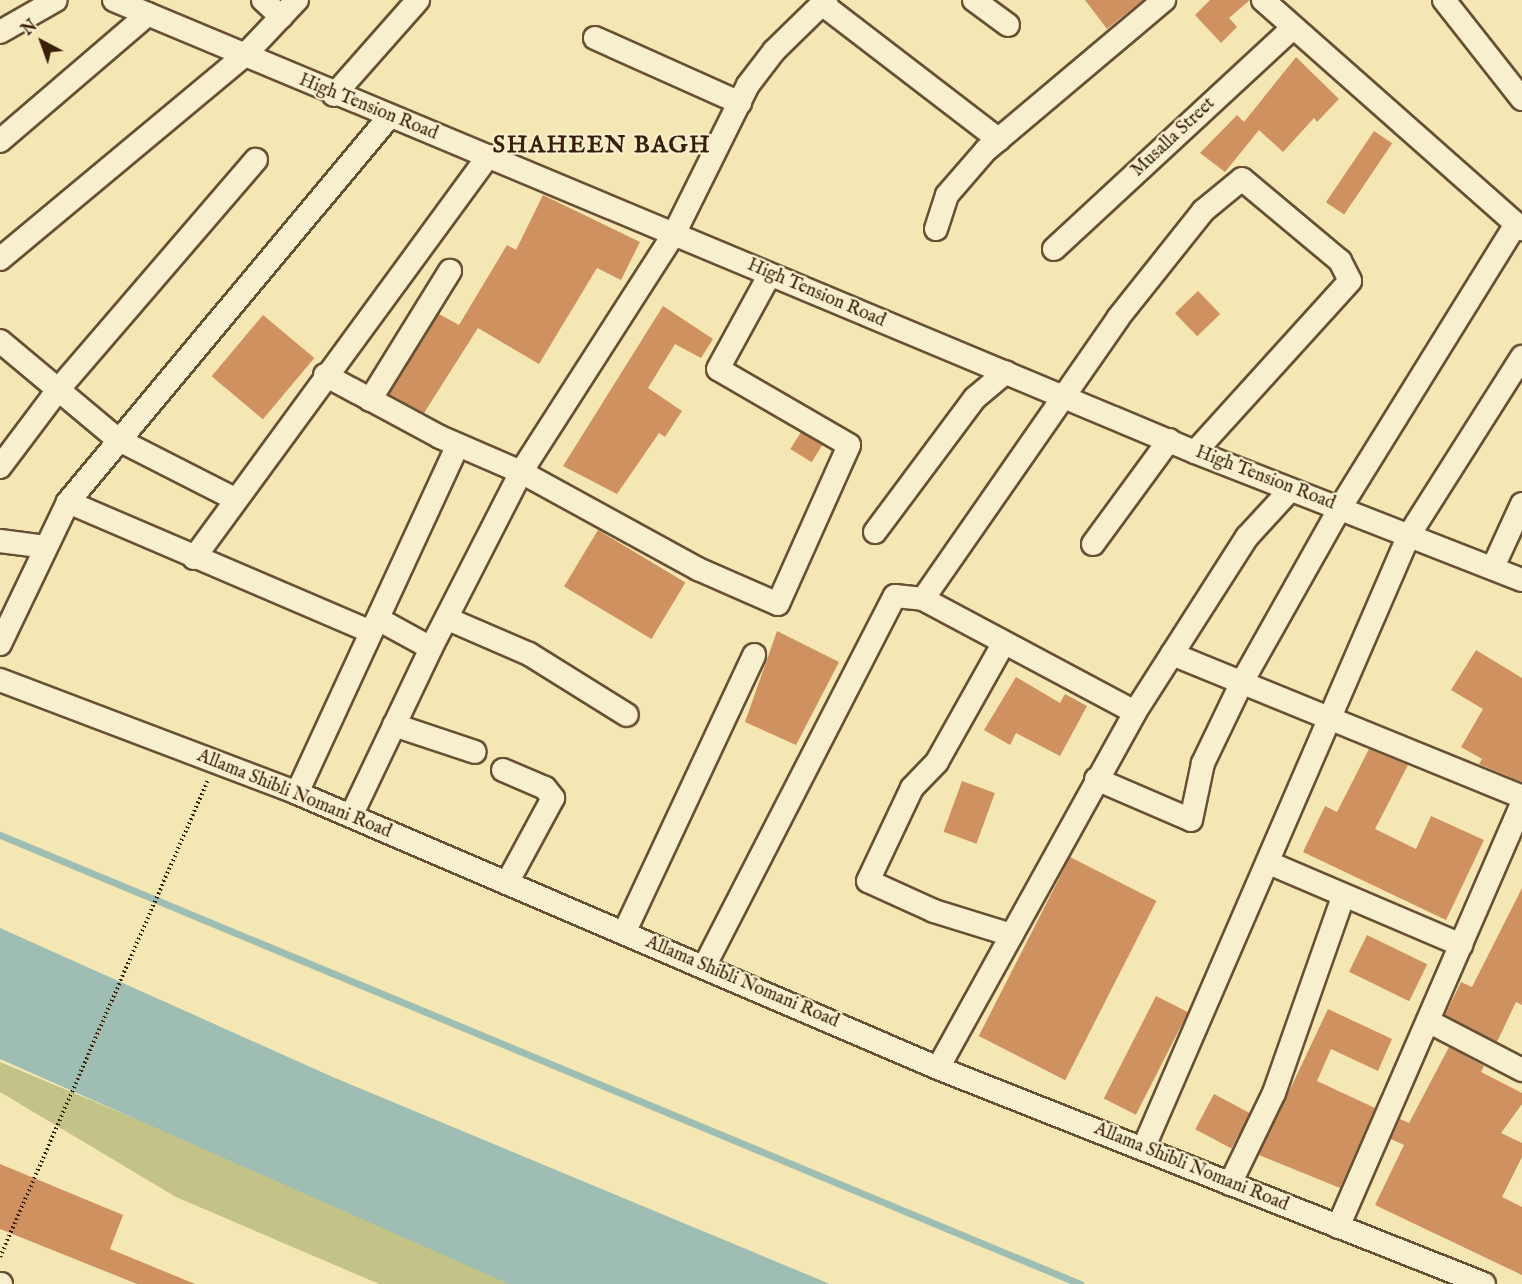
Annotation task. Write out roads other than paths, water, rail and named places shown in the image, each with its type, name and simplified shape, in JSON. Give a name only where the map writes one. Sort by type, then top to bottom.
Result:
[{"type":"street","points":[[0,32],[56,0]]},
{"type":"street","name":"High Tension Road","points":[[114,0],[334,95],[488,156],[770,276],[1006,372],[1066,393],[1195,452],[1409,535],[1494,565],[1522,580]]},
{"type":"street","points":[[263,0],[281,17]]},
{"type":"street","points":[[0,259],[244,56],[297,0]]},
{"type":"street","points":[[334,95],[418,0]]},
{"type":"street","points":[[974,0],[1008,25]]},
{"type":"street","points":[[936,229],[947,195],[999,140],[1164,0]]},
{"type":"street","points":[[1096,779],[1191,820],[1203,763],[1242,682],[1340,508],[1519,226],[1263,0]]},
{"type":"street","points":[[1444,0],[1522,99]]},
{"type":"street","points":[[351,816],[431,648],[448,619],[521,472],[674,234],[740,103],[774,51],[824,2],[999,140]]},
{"type":"street","points":[[0,141],[148,14]]},
{"type":"street","name":"Musalla Street","points":[[1054,249],[1293,28]]},
{"type":"street","points":[[595,38],[740,103]]},
{"type":"street","points":[[0,644],[68,502],[117,438],[389,117]]},
{"type":"street","points":[[194,558],[233,498],[488,156]]},
{"type":"street","points":[[0,467],[57,391],[256,160]]},
{"type":"street","points":[[923,599],[1066,393],[1203,211],[1242,179],[1340,261],[1350,281],[1195,452]]},
{"type":"street","points":[[370,400],[450,271]]},
{"type":"street","points":[[325,375],[458,446],[521,472],[698,569],[777,603],[849,445],[718,369],[770,276]]},
{"type":"street","points":[[0,341],[57,391],[117,438],[233,498]]},
{"type":"street","points":[[1143,1149],[1269,863],[1325,719],[1409,535],[1522,357]]},
{"type":"street","points":[[875,532],[975,398],[1006,372]]},
{"type":"street","points":[[1093,544],[1169,440]]},
{"type":"street","points":[[297,793],[458,446]]},
{"type":"street","points":[[938,1068],[1135,712],[1247,537],[1290,490]]},
{"type":"street","points":[[68,502],[194,558],[431,648]]},
{"type":"street","points":[[1494,565],[1522,504]]},
{"type":"street","points":[[0,541],[46,547]]},
{"type":"street","points":[[704,967],[886,607],[901,594],[923,599],[1002,646],[1135,712]]},
{"type":"street","points":[[448,619],[529,654],[627,715]]},
{"type":"street","points":[[1002,646],[937,762],[912,788],[868,881],[934,911],[1011,935]]},
{"type":"street","points":[[1172,654],[1325,719],[1522,797]]},
{"type":"street","points":[[624,933],[754,655]]},
{"type":"street","name":"Allama Shibli Nomani Road","points":[[0,680],[297,793],[938,1068],[1484,1284]]},
{"type":"street","points":[[394,725],[476,752]]},
{"type":"street","points":[[503,770],[545,788],[554,798],[507,883]]},
{"type":"street","points":[[1338,1227],[1522,804]]},
{"type":"street","points":[[1269,863],[1344,897],[1461,945]]},
{"type":"street","points":[[1230,1184],[1274,1093],[1344,897]]},
{"type":"street","points":[[1428,1021],[1522,1070]]},
{"type":"water","points":[[0,928],[335,1078],[830,1284],[509,1284],[0,1059]]},
{"type":"waterway","points":[[0,835],[1080,1284]]},
{"type":"district","name":"SHAHEEN BAGH","points":[[602,146]]}]
